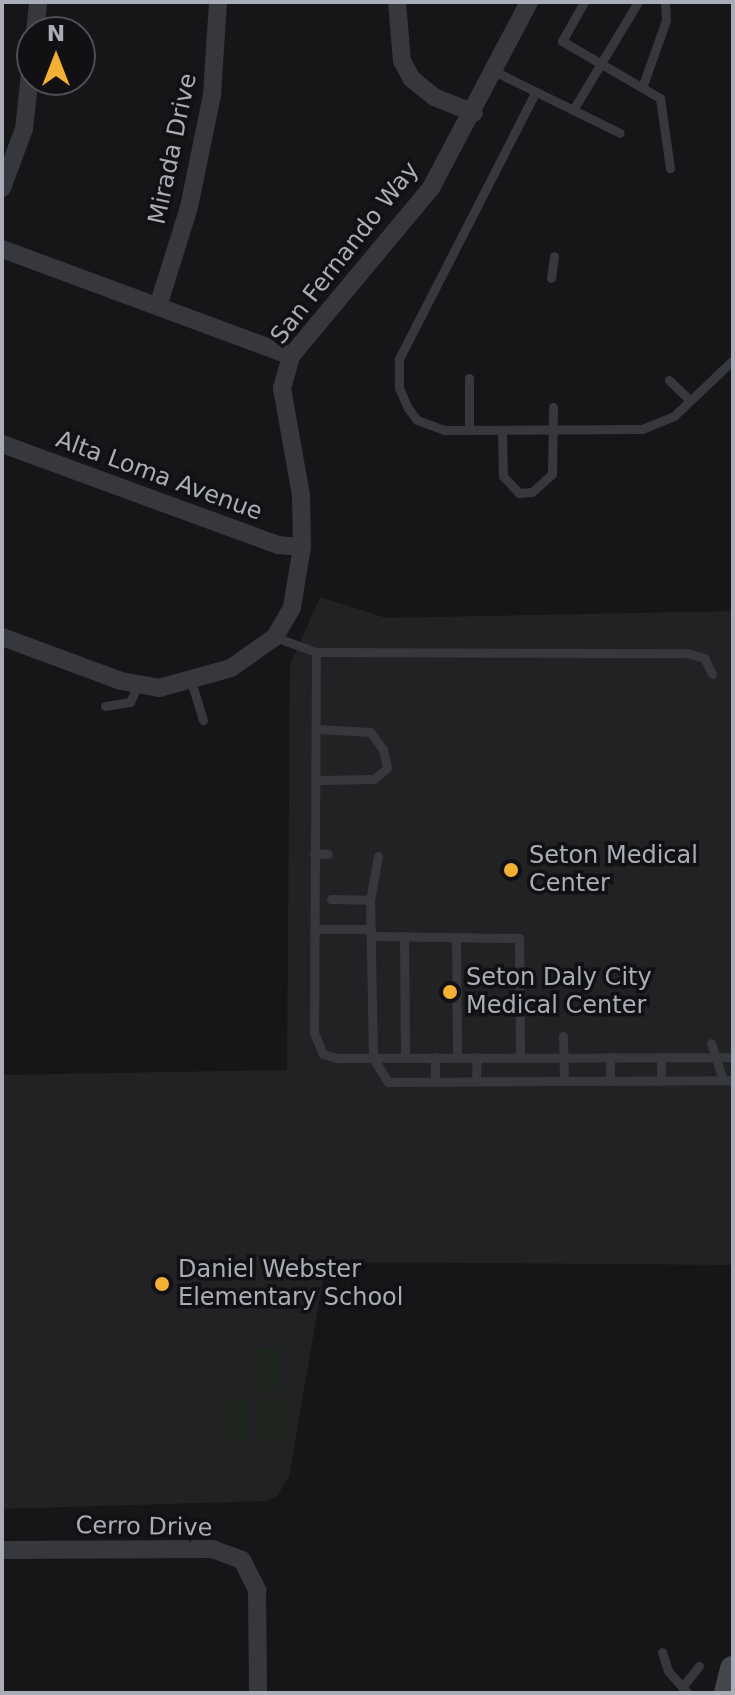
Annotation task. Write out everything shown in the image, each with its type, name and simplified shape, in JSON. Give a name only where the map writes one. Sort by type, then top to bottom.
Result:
[{"type":"street","name":"Mirada Drive","points":[[159,303],[189,207],[212,95],[218,2]]},
{"type":"street","points":[[397,2],[402,61],[412,79],[434,97],[474,113]]},
{"type":"street","name":"San Fernando Way","points":[[2,637],[35,657],[159,688],[191,681],[244,662],[275,637],[296,596],[302,547],[301,495],[282,388],[291,356],[431,188],[474,113],[529,2]]},
{"type":"street","points":[[2,188],[24,129],[28,96]]},
{"type":"street","points":[[2,249],[159,303],[291,356]]},
{"type":"street","name":"Alta Loma Avenue","points":[[2,444],[278,545],[302,547]]},
{"type":"street","name":"Cerro Drive","points":[[2,1550],[212,1549],[242,1560],[257,1590],[258,1693]]},
{"type":"street","points":[[727,1693],[733,1669]]},
{"type":"lane","points":[[584,2],[562,41],[643,85],[660,98],[670,168]]},
{"type":"lane","points":[[573,110],[638,2]]},
{"type":"lane","points":[[643,85],[666,20],[665,2]]},
{"type":"lane","points":[[494,71],[620,133]]},
{"type":"lane","points":[[535,93],[399,359],[399,388],[417,420],[445,430],[642,429],[659,425],[733,360]]},
{"type":"lane","points":[[551,278],[554,256]]},
{"type":"lane","points":[[469,378],[469,430]]},
{"type":"lane","points":[[669,380],[690,400]]},
{"type":"lane","points":[[502,430],[503,476],[519,493],[532,492],[552,474],[553,407]]},
{"type":"lane","points":[[275,637],[316,652],[687,653],[704,658],[712,674]]},
{"type":"lane","points":[[316,652],[316,1045],[332,1057],[733,1057]]},
{"type":"lane","points":[[191,681],[203,720]]},
{"type":"lane","points":[[105,706],[130,702],[138,685]]},
{"type":"lane","points":[[318,729],[370,732],[383,749],[387,768],[374,779],[318,780]]},
{"type":"lane","points":[[314,804],[325,804]]},
{"type":"lane","points":[[314,853],[328,854]]},
{"type":"lane","points":[[378,856],[370,900],[373,1058],[388,1082],[728,1080],[711,1043]]},
{"type":"lane","points":[[331,899],[370,900]]},
{"type":"lane","points":[[314,929],[404,936],[519,938],[520,1057]]},
{"type":"lane","points":[[404,936],[405,1057]]},
{"type":"lane","points":[[456,937],[457,1057]]},
{"type":"lane","points":[[563,1036],[564,1081]]},
{"type":"lane","points":[[435,1057],[435,1081]]},
{"type":"lane","points":[[476,1081],[477,1057]]},
{"type":"lane","points":[[610,1057],[610,1081]]},
{"type":"lane","points":[[661,1057],[661,1081]]},
{"type":"lane","points":[[662,1652],[685,1690],[699,1666]]},
{"type":"shaded area","name":"Seton Medical Center","points":[[320,597],[386,618],[733,611],[733,1265],[326,1262],[289,1477],[277,1496],[265,1501],[2,1509],[2,1075],[287,1070],[290,665]]},
{"type":"shaded area","points":[[255,1347],[283,1347],[283,1391],[255,1391]]},
{"type":"shaded area","points":[[221,1399],[249,1399],[249,1442],[221,1442]]},
{"type":"shaded area","points":[[255,1399],[284,1399],[284,1442],[255,1442]]},
{"type":"place","name":"Seton Medical Center","points":[[511,870]]},
{"type":"place","name":"Seton Daly City Medical Center","points":[[450,992]]},
{"type":"place","name":"Daniel Webster Elementary School","points":[[162,1284]]}]
